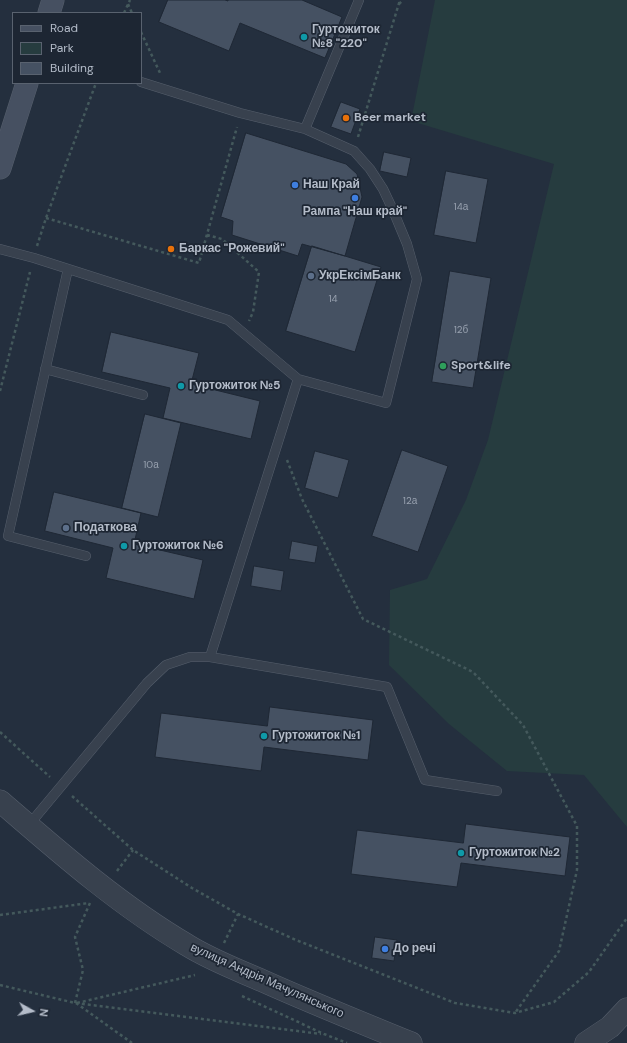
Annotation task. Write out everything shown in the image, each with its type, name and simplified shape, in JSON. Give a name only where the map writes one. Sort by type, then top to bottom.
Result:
[{"type":"main road","points":[[49,12],[52,0]]},
{"type":"main road","points":[[0,168],[27,84]]},
{"type":"street","name":"вулиця Андрія Мачулянського","points":[[0,801],[28,826],[105,888],[153,924],[188,946],[290,993],[412,1043]]},
{"type":"street","points":[[586,1043],[610,1026],[627,1010]]},
{"type":"lane","points":[[305,128],[359,0]]},
{"type":"lane","points":[[0,249],[34,258],[228,320],[298,379],[386,403],[417,279],[407,244],[383,189],[370,169],[354,151],[305,128],[240,113],[142,82]]},
{"type":"lane","points":[[68,269],[8,536],[86,556]]},
{"type":"lane","points":[[45,369],[143,395]]},
{"type":"lane","points":[[210,657],[298,379]]},
{"type":"lane","points":[[28,826],[147,682],[166,665],[190,657],[210,657],[387,687],[424,780],[497,791]]},
{"type":"path","points":[[124,12],[130,0]]},
{"type":"path","points":[[354,151],[400,0]]},
{"type":"path","points":[[398,5],[403,0]]},
{"type":"path","points":[[128,4],[132,12]]},
{"type":"path","points":[[142,34],[168,90]]},
{"type":"path","points":[[0,392],[34,258],[46,218],[96,84]]},
{"type":"path","points":[[46,218],[199,263],[240,113]]},
{"type":"path","points":[[207,235],[222,239],[259,272],[252,312],[244,333]]},
{"type":"path","points":[[280,438],[302,499],[363,618],[472,672],[523,725],[577,826],[577,870],[559,951],[515,1013]]},
{"type":"path","points":[[0,732],[133,850],[192,888],[238,914],[296,940],[455,1003],[515,1013],[554,1002],[590,972],[627,918]]},
{"type":"path","points":[[0,915],[90,903],[75,937],[83,970],[75,1003]]},
{"type":"path","points":[[75,1003],[195,975]]},
{"type":"path","points":[[0,985],[75,1003],[324,1034]]},
{"type":"path","points":[[75,1003],[132,1043]]},
{"type":"green space","points":[[435,0],[627,0],[627,827],[584,775],[507,771],[449,724],[389,665],[390,590],[427,579],[466,500],[488,440],[554,164],[411,121]]},
{"type":"building","name":"Гуртожиток №8 \"220\"","points":[[168,0],[302,0],[342,17],[325,58],[240,23],[229,51],[159,22]]},
{"type":"building","name":"Beer market","points":[[341,102],[360,109],[351,134],[331,127]]},
{"type":"building","name":"Наш Край","points":[[246,133],[346,164],[357,174],[362,197],[345,256],[302,244],[298,256],[232,235],[233,221],[221,217]]},
{"type":"building","points":[[384,152],[411,158],[407,177],[380,171]]},
{"type":"building","points":[[446,171],[488,179],[476,243],[434,235]]},
{"type":"building","points":[[312,246],[381,267],[355,352],[286,331]]},
{"type":"building","points":[[450,271],[491,278],[473,388],[432,382]]},
{"type":"building","name":"Гуртожиток №5","points":[[111,332],[199,353],[191,384],[260,401],[251,439],[163,418],[170,388],[102,372]]},
{"type":"building","points":[[145,414],[181,423],[158,517],[122,508]]},
{"type":"building","points":[[402,450],[448,466],[418,552],[372,536]]},
{"type":"building","points":[[315,451],[349,460],[338,498],[305,488]]},
{"type":"building","name":"Гуртожиток №6","points":[[54,492],[141,513],[134,544],[203,560],[194,599],[106,578],[113,548],[45,531]]},
{"type":"building","points":[[292,541],[318,546],[315,563],[289,559]]},
{"type":"building","points":[[254,566],[284,571],[281,591],[251,586]]},
{"type":"building","name":"Гуртожиток №1","points":[[270,707],[373,720],[368,760],[264,747],[261,771],[155,757],[161,713],[267,726]]},
{"type":"building","name":"Гуртожиток №2","points":[[466,824],[570,837],[565,876],[461,863],[457,887],[351,874],[357,830],[463,843]]},
{"type":"building","name":"До речі","points":[[375,937],[397,940],[394,961],[372,958]]},
{"type":"place","name":"Гуртожиток №8 \"220\"","points":[[304,37]]},
{"type":"place","name":"Beer market","points":[[346,118]]},
{"type":"place","name":"Наш Край","points":[[295,185]]},
{"type":"place","name":"Рампа \"Наш край\"","points":[[355,198]]},
{"type":"place","name":"Баркас \"Рожевий\"","points":[[171,249]]},
{"type":"place","name":"УкрЕксімБанк","points":[[311,276]]},
{"type":"place","name":"Sport&life","points":[[443,366]]},
{"type":"place","name":"Гуртожиток №5","points":[[181,386]]},
{"type":"place","name":"Податкова","points":[[66,528]]},
{"type":"place","name":"Гуртожиток №6","points":[[124,546]]},
{"type":"place","name":"Гуртожиток №1","points":[[264,736]]},
{"type":"place","name":"Гуртожиток №2","points":[[461,853]]},
{"type":"place","name":"До речі","points":[[385,949]]}]
